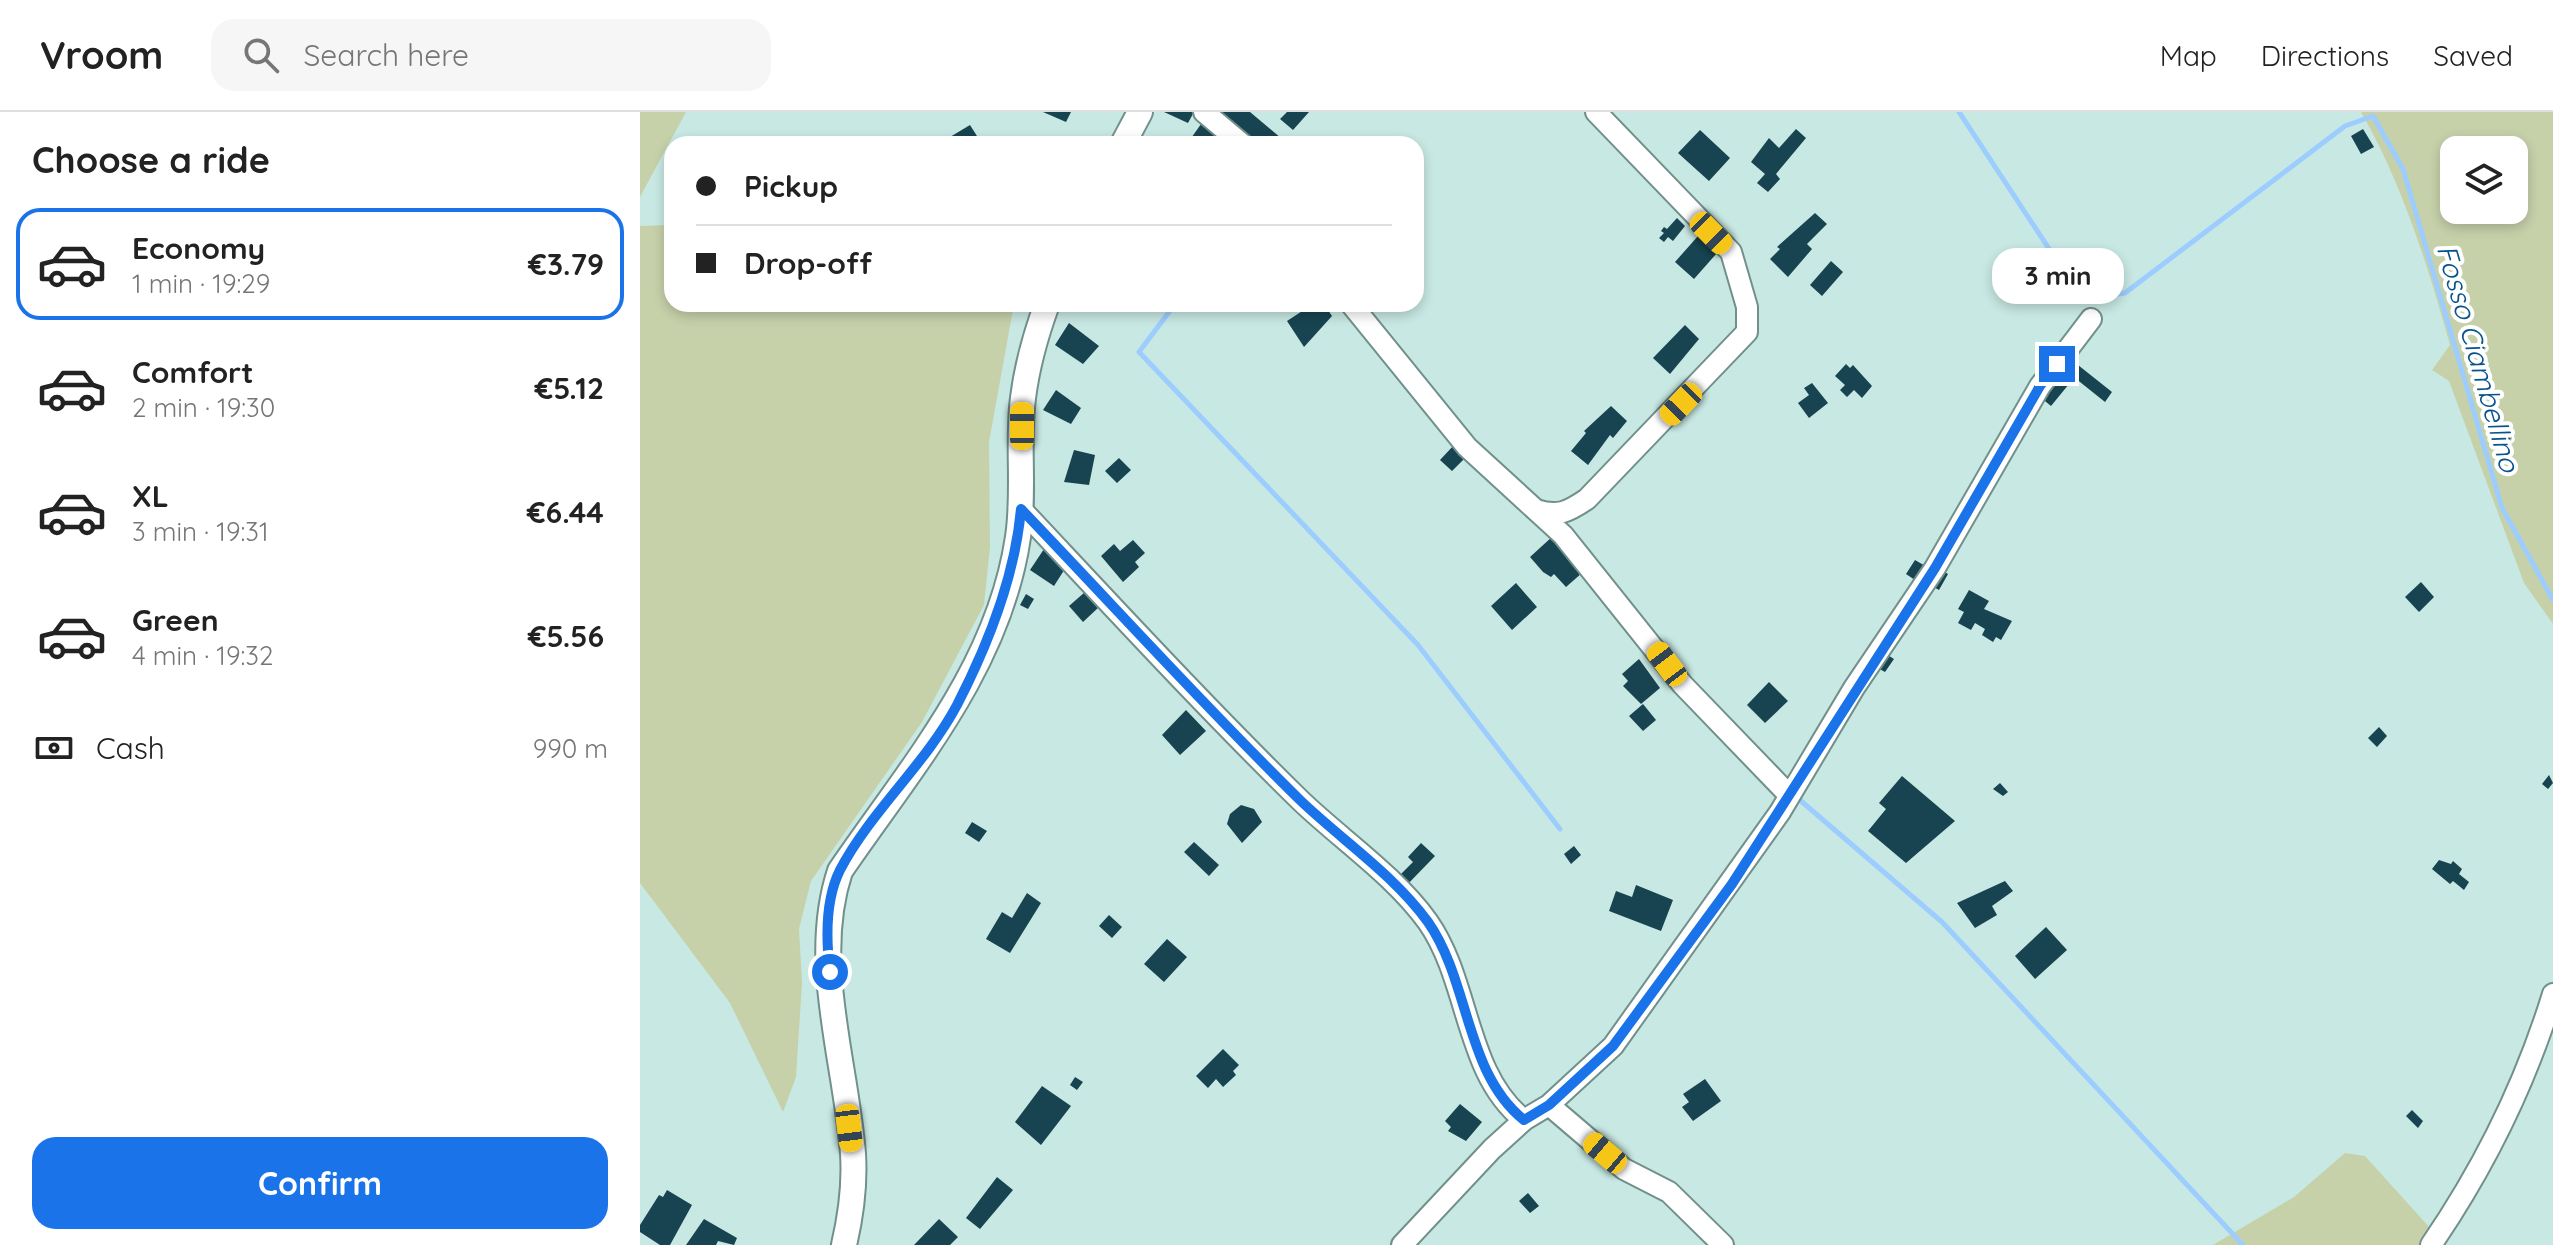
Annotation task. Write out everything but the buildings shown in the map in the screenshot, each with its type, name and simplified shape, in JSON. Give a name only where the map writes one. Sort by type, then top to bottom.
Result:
[{"type":"main road","points":[[1127,136],[1140,112]]},
{"type":"main road","points":[[844,1245],[853,1195],[853,1155],[827,948],[831,898],[840,871],[906,782],[956,706],[1000,604],[1018,539],[1022,400],[1031,350],[1044,312]]},
{"type":"street","points":[[1204,112],[1232,136]]},
{"type":"street","points":[[1536,510],[1552,515],[1564,513],[1587,499],[1747,332],[1747,307],[1731,252],[1596,112]]},
{"type":"street","points":[[1357,312],[1467,447],[1563,535],[1690,694],[1789,795]]},
{"type":"street","points":[[1402,1245],[1524,1120],[1549,1105],[1613,1046],[1732,884],[1935,568],[2040,386],[2091,319]]},
{"type":"street","points":[[1021,509],[1302,802],[1402,892],[1429,924],[1489,1074],[1505,1105],[1524,1120]]},
{"type":"street","points":[[2431,1245],[2475,1176],[2541,1034],[2553,994]]},
{"type":"street","points":[[1549,1105],[1624,1169],[1669,1192],[1723,1245]]},
{"type":"green space","points":[[640,112],[686,112],[673,136],[664,136],[664,153],[640,197]]},
{"type":"green space","points":[[2361,112],[2553,112],[2553,624],[2524,583],[2449,381],[2432,370],[2450,345],[2413,226],[2389,167]]},
{"type":"green space","points":[[664,225],[664,312],[1013,312],[989,442],[990,547],[984,605],[922,722],[811,881],[799,929],[802,983],[796,1077],[783,1112],[730,1003],[640,883],[640,226]]},
{"type":"green space","points":[[2345,1153],[2365,1156],[2430,1228],[2419,1245],[2213,1245],[2294,1197]]},
{"type":"waterway","name":"Fosso Ciambellino","points":[[1959,112],[2063,270],[2094,298],[2125,293],[2345,126],[2373,116],[2403,169],[2502,508],[2553,600]]},
{"type":"waterway","points":[[1169,312],[1139,352],[1418,645],[1560,829]]},
{"type":"waterway","points":[[1801,801],[1942,922],[2243,1245]]},
{"type":"route","points":[[830,972],[827,948],[831,898],[840,871],[906,782],[956,706],[1000,604],[1018,539],[1021,509],[1302,802],[1402,892],[1429,924],[1448,964],[1489,1074],[1505,1105],[1524,1120],[1549,1105],[1613,1046],[1732,884],[1780,812],[1854,688],[1935,568],[2040,386],[2057,364]]}]
